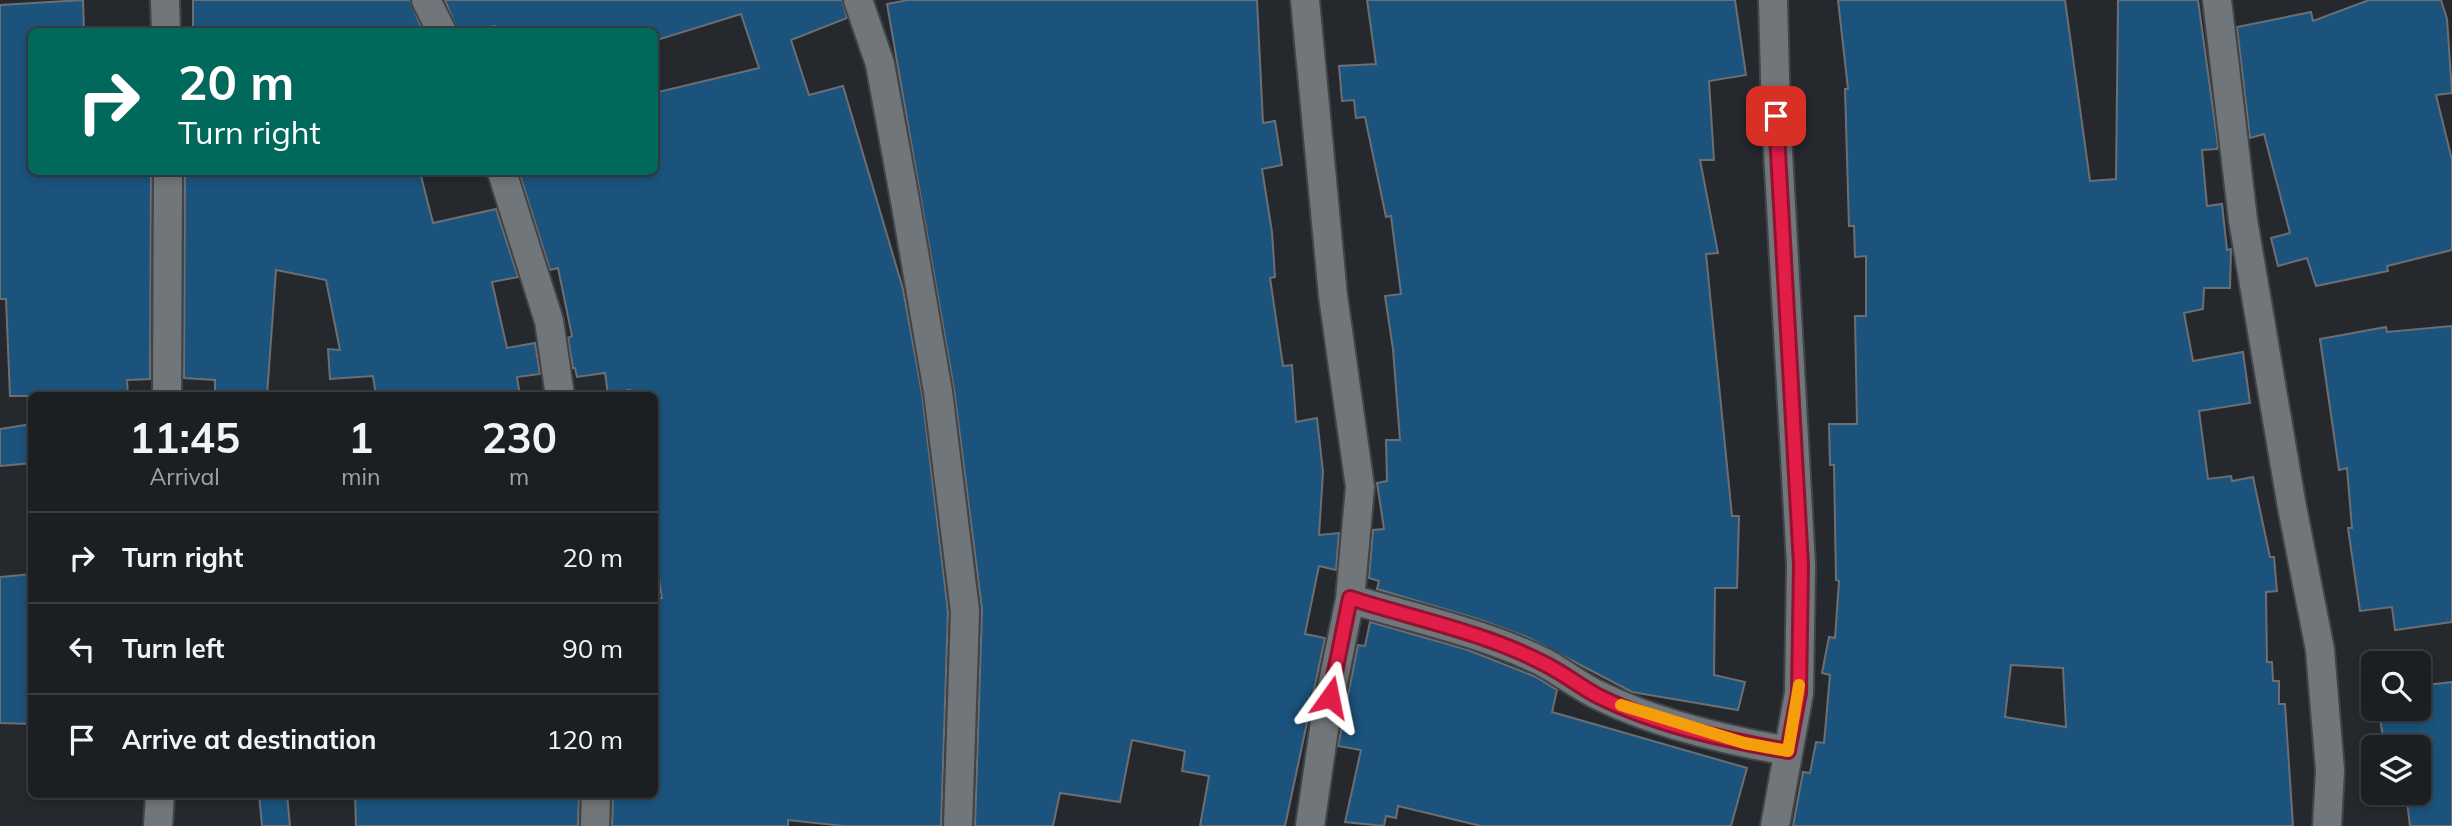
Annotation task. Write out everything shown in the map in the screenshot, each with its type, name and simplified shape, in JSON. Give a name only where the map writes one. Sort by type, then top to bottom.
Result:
[{"type":"street","points":[[165,0],[166,28]]},
{"type":"street","points":[[426,0],[440,28]]},
{"type":"street","points":[[858,0],[880,64],[906,206],[938,392],[965,611],[957,826]]},
{"type":"street","points":[[1305,0],[1333,296],[1360,487],[1350,598],[1325,722],[1310,826]]},
{"type":"street","points":[[1773,0],[1776,116],[1801,565],[1799,693],[1775,826]]},
{"type":"street","points":[[2217,0],[2243,220],[2291,507],[2320,650],[2330,771],[2327,826]]},
{"type":"street","points":[[167,392],[168,175]]},
{"type":"street","points":[[503,175],[549,321],[559,392]]},
{"type":"street","points":[[1350,598],[1480,639],[1544,663],[1600,696],[1648,716],[1744,743],[1788,751]]},
{"type":"street","points":[[158,826],[160,798]]},
{"type":"street","points":[[595,826],[596,798]]},
{"type":"building","points":[[83,0],[84,28],[28,28],[28,175],[151,175],[150,379],[127,380],[128,392],[28,392],[28,396],[10,396],[6,299],[0,299],[0,5]]},
{"type":"building","points":[[193,0],[410,0],[421,28],[193,28]]},
{"type":"building","points":[[445,0],[842,0],[847,18],[791,40],[809,95],[843,86],[903,289],[922,394],[948,612],[941,826],[844,826],[788,820],[788,826],[612,826],[613,798],[658,798],[658,598],[662,598],[658,573],[658,392],[608,392],[605,373],[577,377],[573,368],[568,338],[572,336],[558,268],[550,270],[520,175],[658,175],[658,92],[759,68],[741,14],[658,40],[658,28],[456,28]]},
{"type":"building","points":[[908,0],[1257,0],[1263,123],[1275,121],[1282,165],[1262,169],[1272,232],[1275,277],[1270,278],[1283,366],[1292,365],[1296,422],[1317,418],[1323,472],[1319,535],[1339,533],[1336,570],[1319,566],[1305,634],[1325,638],[1285,826],[1200,826],[1209,776],[1182,771],[1185,751],[1132,740],[1120,802],[1060,793],[1053,826],[975,826],[982,609],[954,389],[887,4]]},
{"type":"building","points":[[1367,0],[1735,0],[1746,75],[1709,81],[1714,160],[1700,160],[1718,253],[1706,254],[1732,516],[1739,516],[1737,588],[1715,588],[1714,675],[1745,682],[1738,710],[1632,692],[1527,637],[1478,619],[1377,589],[1379,581],[1369,578],[1373,530],[1384,529],[1377,483],[1387,481],[1386,440],[1400,440],[1393,349],[1385,296],[1401,294],[1391,216],[1386,217],[1365,117],[1356,118],[1354,100],[1342,101],[1339,66],[1376,64]]},
{"type":"building","points":[[1838,0],[2065,0],[2090,181],[2116,179],[2118,0],[2198,0],[2218,146],[2217,149],[2202,150],[2207,206],[2222,204],[2227,250],[2231,249],[2230,288],[2204,288],[2203,309],[2184,313],[2193,361],[2243,352],[2250,403],[2199,411],[2208,479],[2231,476],[2232,481],[2253,477],[2270,557],[2274,557],[2277,591],[2266,592],[2267,662],[2272,662],[2273,681],[2279,681],[2279,704],[2285,704],[2293,826],[1793,826],[1803,772],[1810,773],[1816,742],[1824,743],[1830,675],[1822,673],[1829,637],[1835,638],[1839,581],[1836,580],[1834,465],[1830,465],[1829,424],[1857,424],[1855,316],[1866,316],[1866,256],[1855,257],[1854,226],[1849,226],[1845,89],[1848,89]],"holes":[[[2011,665],[2063,668],[2066,727],[2005,717]]]},
{"type":"building","points":[[2369,0],[2441,0],[2447,19],[2452,93],[2436,95],[2452,160],[2452,250],[2387,266],[2388,271],[2316,286],[2307,258],[2278,266],[2271,238],[2290,233],[2264,134],[2250,138],[2237,27],[2311,12],[2313,21]]},
{"type":"building","points":[[185,175],[421,175],[433,223],[496,209],[518,277],[492,282],[507,348],[535,343],[540,374],[517,377],[519,392],[375,392],[373,376],[330,379],[328,349],[340,350],[326,280],[276,270],[267,392],[215,392],[215,380],[184,378]]},
{"type":"building","points":[[2452,326],[2452,622],[2395,630],[2392,607],[2360,611],[2348,528],[2352,528],[2347,468],[2339,470],[2320,339],[2386,327],[2387,332]]},
{"type":"building","points":[[28,425],[28,463],[0,466],[0,429]]},
{"type":"building","points":[[28,574],[28,724],[0,723],[0,577]]},
{"type":"building","points":[[1370,622],[1468,650],[1536,677],[1557,690],[1552,712],[1747,768],[1731,826],[1481,826],[1398,806],[1396,818],[1386,816],[1384,826],[1345,822],[1361,750],[1338,746],[1358,645],[1365,646]]},
{"type":"building","points":[[2452,682],[2452,826],[2410,826],[2407,805],[2431,805],[2431,735],[2383,735],[2380,721],[2431,721],[2431,684]]},
{"type":"building","points":[[259,798],[287,798],[290,826],[262,826]]},
{"type":"building","points":[[355,798],[579,798],[578,826],[356,826]]},
{"type":"slow traffic","points":[[1621,705],[1648,716],[1744,743],[1788,751],[1799,685]]},
{"type":"route","points":[[1330,697],[1350,598],[1480,639],[1544,663],[1600,696],[1648,716],[1744,743],[1788,751],[1799,693],[1801,565],[1797,454],[1776,116]]}]
